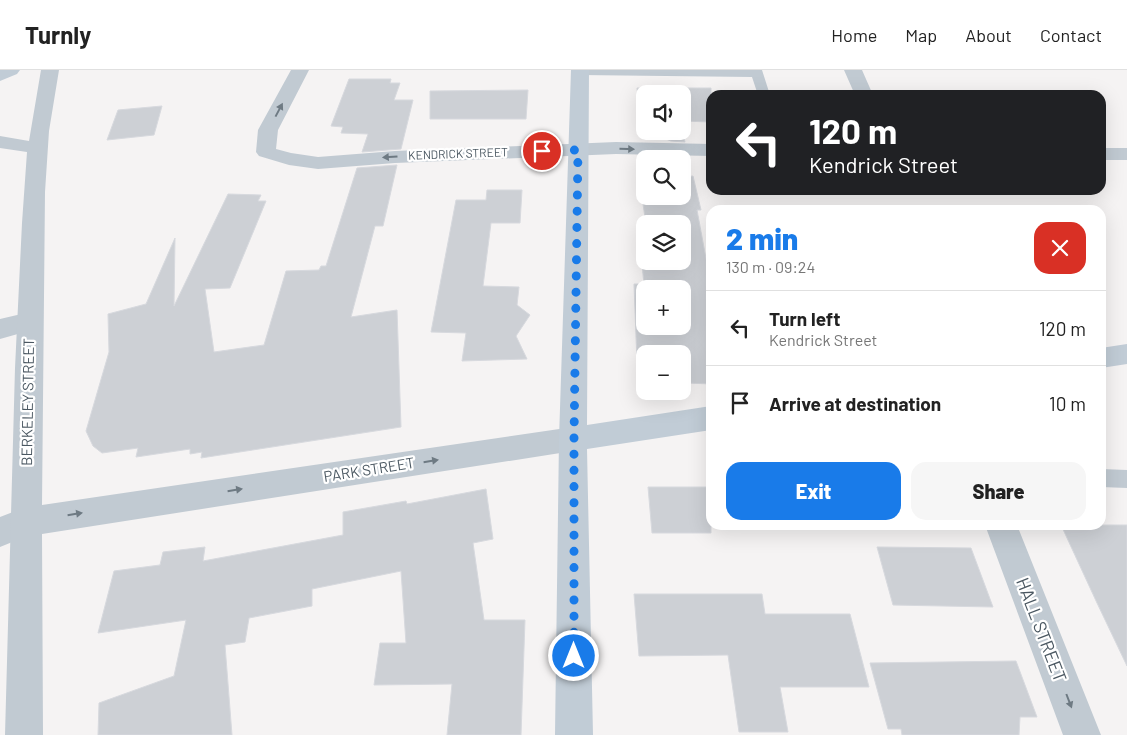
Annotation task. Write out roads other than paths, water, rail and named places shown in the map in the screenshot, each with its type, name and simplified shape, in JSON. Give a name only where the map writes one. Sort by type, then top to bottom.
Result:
[{"type":"main road","points":[[0,76],[11,70]]},
{"type":"main road","points":[[574,735],[574,439],[580,71]]},
{"type":"main road","points":[[1106,357],[1127,354]]},
{"type":"main road","name":"PARK STREET","points":[[574,439],[706,419]]},
{"type":"street","name":"BERKELEY STREET","points":[[24,735],[13,527],[30,321],[37,148],[50,70]]},
{"type":"street","name":"KENDRICK STREET","points":[[300,70],[268,130],[266,152],[289,159],[318,163],[395,156],[578,150],[706,150]]},
{"type":"street","points":[[854,70],[862,90]]},
{"type":"street","points":[[0,142],[37,148]]},
{"type":"street","points":[[1106,154],[1127,154]]},
{"type":"street","points":[[0,329],[30,321]]},
{"type":"street","name":"PARK STREET","points":[[13,527],[574,439]]},
{"type":"street","name":"HALL STREET","points":[[1003,530],[1082,735]]},
{"type":"lane","points":[[580,71],[757,71],[763,90]]},
{"type":"lane","points":[[1106,478],[1127,479]]}]
